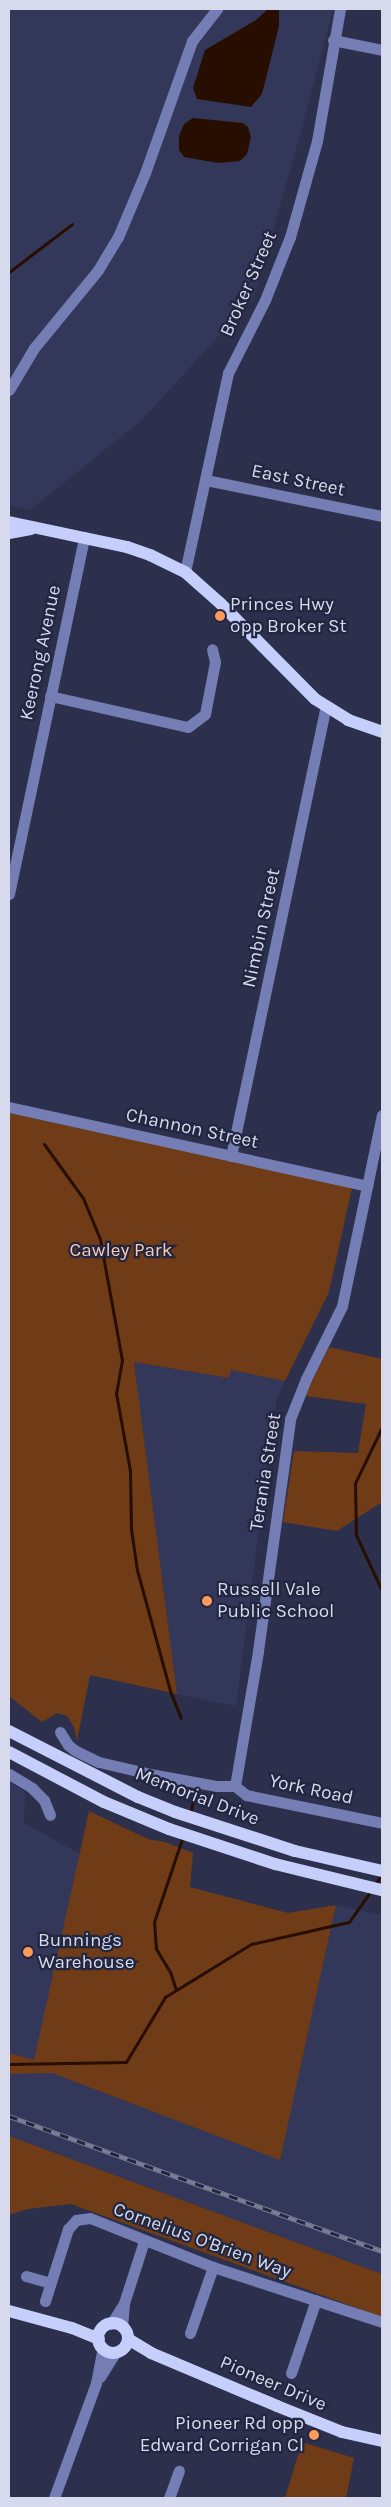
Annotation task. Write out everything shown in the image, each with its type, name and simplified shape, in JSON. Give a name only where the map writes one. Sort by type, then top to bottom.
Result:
[{"type":"main road","points":[[9,522],[84,537],[142,552],[185,572],[220,603],[307,692],[326,707],[348,720],[382,732]]},
{"type":"main road","points":[[9,533],[39,528]]},
{"type":"main road","name":"Memorial Drive","points":[[9,1731],[138,1797],[210,1826],[295,1851],[382,1872]]},
{"type":"main road","name":"Memorial Drive","points":[[9,1752],[104,1802],[169,1829],[275,1864],[381,1889]]},
{"type":"main road","name":"Pioneer Drive","points":[[9,2311],[113,2338],[321,2424],[382,2441]]},
{"type":"street","points":[[9,390],[34,348],[98,270],[118,237],[145,173],[192,41],[216,9]]},
{"type":"street","name":"Broker Street","points":[[185,572],[228,373],[266,300],[290,237],[317,140],[333,40],[340,9]]},
{"type":"street","points":[[333,40],[382,50]]},
{"type":"street","name":"East Street","points":[[206,480],[382,516]]},
{"type":"street","name":"Keerong Avenue","points":[[9,894],[84,537]]},
{"type":"street","points":[[50,696],[188,727],[205,714],[215,662],[212,649]]},
{"type":"street","name":"Nimbin Street","points":[[232,1156],[326,707]]},
{"type":"street","name":"Channon Street","points":[[9,1107],[367,1186]]},
{"type":"street","name":"Terania Street","points":[[235,1786],[258,1651],[290,1419],[306,1379],[342,1306],[382,1115]]},
{"type":"street","points":[[60,1732],[68,1744],[76,1751],[99,1762],[150,1774],[217,1786],[235,1786]]},
{"type":"street","points":[[9,1774],[32,1788],[44,1800],[50,1815]]},
{"type":"street","name":"York Road","points":[[235,1786],[246,1795],[382,1823]]},
{"type":"street","name":"Cornelius O'Brien Way","points":[[45,2301],[68,2228],[76,2220],[90,2218],[144,2241],[213,2266],[382,2322]]},
{"type":"street","points":[[54,2498],[113,2338],[144,2241]]},
{"type":"street","points":[[190,2333],[213,2266]]},
{"type":"street","points":[[26,2276],[50,2284]]},
{"type":"street","points":[[291,2373],[316,2300]]},
{"type":"street","points":[[169,2498],[179,2471]]},
{"type":"shaded area","points":[[9,9],[333,9],[302,128],[254,297],[142,420],[30,510],[9,505]]},
{"type":"shaded area","points":[[268,9],[279,9],[279,26],[262,94],[251,107],[197,99],[193,88],[205,50],[256,20]]},
{"type":"shaded area","points":[[193,118],[243,123],[248,127],[251,137],[247,154],[240,161],[218,163],[184,157],[179,150],[179,136],[184,124]]},
{"type":"shaded area","name":"Russell Vale Public School","points":[[134,1362],[229,1378],[231,1370],[285,1381],[277,1398],[273,1420],[236,1706],[177,1694]]},
{"type":"shaded area","points":[[9,1782],[25,1792],[24,1823],[80,1854],[34,2061],[9,2053]]},
{"type":"shaded area","points":[[336,1905],[382,1915],[382,2274],[9,2136],[9,2074],[52,2073],[280,2159]]},
{"type":"green space","name":"Cawley Park","points":[[9,1113],[352,1188],[329,1292],[285,1381],[231,1370],[229,1378],[134,1362],[177,1694],[90,1675],[77,1741],[74,1727],[67,1716],[57,1713],[42,1722],[9,1696]]},
{"type":"green space","points":[[329,1347],[382,1359],[382,1502],[337,1531],[283,1522],[294,1451],[358,1453],[366,1404],[305,1396]]},
{"type":"green space","points":[[89,1811],[148,1839],[165,1842],[193,1853],[190,1887],[288,1913],[336,1905],[280,2160],[52,2073],[9,2074],[9,2053],[34,2060]]},
{"type":"green space","points":[[9,2136],[382,2274],[382,2317],[71,2204],[27,2209],[9,2215]]},
{"type":"green space","points":[[302,2442],[354,2458],[346,2498],[285,2498]]},
{"type":"waterway","points":[[9,272],[72,224]]},
{"type":"waterway","points":[[44,1144],[83,1198],[100,1239],[122,1360],[116,1393],[130,1471],[131,1529],[137,1570],[170,1691],[181,1718]]},
{"type":"waterway","points":[[382,1427],[355,1483],[356,1535],[382,1591]]},
{"type":"waterway","points":[[190,1814],[194,1797]]},
{"type":"waterway","points":[[176,1990],[170,1972],[156,1949],[154,1922],[183,1836]]},
{"type":"waterway","points":[[374,1886],[382,1874]]},
{"type":"waterway","points":[[9,2064],[126,2062],[165,1997],[251,1944],[349,1922],[371,1891]]},
{"type":"railway","points":[[9,2116],[382,2251]]},
{"type":"place","name":"Princes Hwy opp Broker St","points":[[220,616]]},
{"type":"place","name":"Russell Vale Public School","points":[[207,1601]]},
{"type":"place","name":"Bunnings Warehouse","points":[[28,1952]]},
{"type":"place","name":"Pioneer Rd opp Edward Corrigan Cl","points":[[314,2435]]}]
